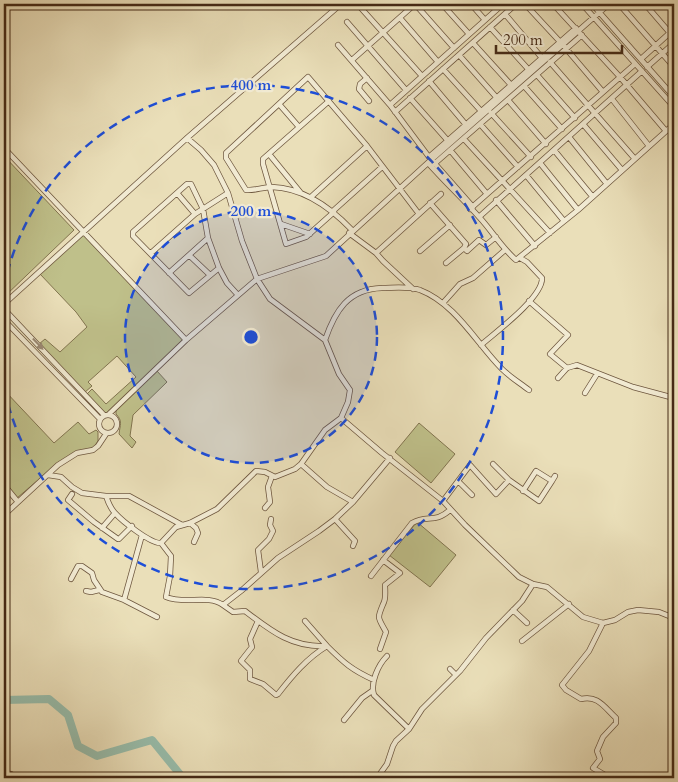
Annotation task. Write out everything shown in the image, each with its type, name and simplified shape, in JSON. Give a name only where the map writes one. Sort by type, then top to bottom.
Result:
[{"type":"street","points":[[4,304],[188,138],[341,4]]},
{"type":"street","points":[[352,60],[415,4],[454,48]]},
{"type":"street","points":[[442,4],[469,34],[472,43],[514,88]]},
{"type":"street","points":[[471,4],[485,20]]},
{"type":"street","points":[[395,112],[516,4]]},
{"type":"street","points":[[525,4],[563,45],[602,93],[612,98]]},
{"type":"street","points":[[553,4],[627,84],[666,131]]},
{"type":"street","points":[[582,4],[674,107]]},
{"type":"street","points":[[592,4],[674,97]]},
{"type":"street","points":[[106,434],[99,428],[100,419],[238,295],[257,279],[322,258],[450,146],[497,98],[514,88],[524,86],[551,63],[577,29],[609,4]]},
{"type":"street","points":[[619,4],[674,67]]},
{"type":"street","points":[[641,59],[672,31],[645,4]]},
{"type":"street","points":[[671,4],[674,7]]},
{"type":"street","points":[[390,105],[500,5]]},
{"type":"street","points":[[360,7],[423,76],[430,80],[468,128]]},
{"type":"street","points":[[505,14],[551,63],[635,159]]},
{"type":"street","points":[[400,18],[438,62]]},
{"type":"street","points":[[347,22],[406,90]]},
{"type":"street","points":[[490,27],[529,70]]},
{"type":"street","points":[[469,34],[478,38]]},
{"type":"street","points":[[468,128],[480,124],[508,100],[514,88],[529,70],[544,57],[582,35]]},
{"type":"street","points":[[647,66],[674,42]]},
{"type":"street","points":[[338,45],[390,105],[431,162],[472,208],[505,250],[515,259],[520,258],[527,262],[543,280],[539,289],[519,312],[481,345]]},
{"type":"street","points":[[459,55],[497,98]]},
{"type":"street","points":[[450,146],[464,139],[468,128],[481,111],[514,88],[544,57]]},
{"type":"street","points":[[472,208],[635,64]]},
{"type":"street","points":[[443,69],[481,111]]},
{"type":"street","points":[[479,217],[509,188],[540,163],[642,71]]},
{"type":"street","points":[[537,75],[575,118]]},
{"type":"street","points":[[423,76],[424,85]]},
{"type":"street","points":[[413,288],[351,232],[333,212],[311,197],[289,189],[271,187],[246,190],[226,155],[308,78],[367,146],[418,214]]},
{"type":"street","points":[[367,78],[359,87],[369,101]]},
{"type":"street","points":[[524,86],[607,184]]},
{"type":"street","points":[[608,87],[612,98],[649,146]]},
{"type":"street","points":[[410,98],[488,194]]},
{"type":"street","points":[[508,100],[546,144]]},
{"type":"street","points":[[329,101],[263,159],[286,244],[310,234],[382,167]]},
{"type":"street","points":[[279,104],[300,127]]},
{"type":"street","points":[[487,108],[531,156]]},
{"type":"street","points":[[480,124],[564,221]]},
{"type":"street","points":[[583,124],[622,170]]},
{"type":"street","points":[[520,258],[578,210],[674,124]]},
{"type":"street","points":[[562,130],[569,137]]},
{"type":"street","points":[[161,543],[175,527],[190,523],[216,509],[256,471],[265,472],[272,476],[288,472],[301,464],[325,430],[341,418],[348,402],[350,390],[336,366],[325,340],[270,299],[257,279],[242,241],[228,193],[214,165],[202,150],[188,138]]},
{"type":"street","points":[[464,139],[550,233]]},
{"type":"street","points":[[311,197],[367,146]]},
{"type":"street","points":[[4,148],[186,340]]},
{"type":"street","points":[[554,150],[592,196]]},
{"type":"street","points":[[269,154],[302,193]]},
{"type":"street","points":[[540,163],[578,210]]},
{"type":"street","points":[[518,167],[525,175]]},
{"type":"street","points":[[219,268],[189,292],[133,236],[133,232],[187,184],[191,184],[203,209],[208,238],[219,268],[227,283],[238,295]]},
{"type":"street","points":[[178,193],[195,214]]},
{"type":"street","points":[[151,253],[195,214],[228,193]]},
{"type":"street","points":[[376,253],[441,194]]},
{"type":"street","points":[[496,200],[535,246]]},
{"type":"street","points":[[430,204],[466,242],[464,248],[446,263]]},
{"type":"street","points":[[281,224],[310,234]]},
{"type":"street","points":[[420,251],[450,224]]},
{"type":"street","points":[[464,248],[467,251],[479,240],[486,245],[496,237]]},
{"type":"street","points":[[170,273],[208,238]]},
{"type":"street","points":[[443,304],[460,284],[473,278],[505,250]]},
{"type":"street","points":[[189,255],[210,275]]},
{"type":"street","points":[[325,340],[337,312],[345,301],[375,288],[413,288],[421,290],[443,304],[503,370],[529,390]]},
{"type":"street","points":[[529,301],[568,336],[550,354],[567,368]]},
{"type":"street","points":[[4,309],[106,415],[115,418],[117,425],[114,432],[106,434],[93,450],[72,455],[4,515]]},
{"type":"street","points":[[4,320],[100,419]]},
{"type":"street","points":[[558,378],[567,368],[577,365],[633,387],[674,398]]},
{"type":"street","points":[[585,392],[597,374]]},
{"type":"street","points":[[341,418],[443,500],[450,510],[519,577],[533,584],[547,587],[583,617],[603,623],[615,620],[628,612],[638,610],[659,612],[674,618]]},
{"type":"street","points":[[223,605],[278,558],[335,518],[353,502],[390,458]]},
{"type":"street","points":[[443,500],[475,461]]},
{"type":"street","points":[[301,464],[328,487],[353,502]]},
{"type":"street","points":[[493,464],[509,480],[523,491],[539,501],[553,478],[536,471],[523,491]]},
{"type":"street","points":[[470,465],[496,494],[509,480]]},
{"type":"street","points":[[48,475],[61,477],[72,488],[82,493],[129,496],[182,525]]},
{"type":"street","points":[[265,508],[270,502],[268,487],[272,476]]},
{"type":"street","points":[[458,481],[472,495]]},
{"type":"street","points":[[4,485],[18,502]]},
{"type":"street","points":[[72,494],[68,500],[119,540],[132,526]]},
{"type":"street","points":[[106,496],[115,513],[142,535],[154,542],[161,543],[171,556],[166,597],[185,601],[213,600],[234,612],[245,611],[280,635],[300,644],[327,646]]},
{"type":"street","points":[[371,576],[412,523],[418,520],[442,517],[450,510]]},
{"type":"street","points":[[102,528],[115,513]]},
{"type":"street","points":[[335,518],[355,542],[353,546]]},
{"type":"street","points":[[261,572],[258,550],[269,539],[273,531],[270,525],[271,519]]},
{"type":"street","points":[[190,523],[196,528],[198,534],[194,542]]},
{"type":"street","points":[[124,600],[142,535]]},
{"type":"street","points":[[380,649],[386,632],[380,624],[379,614],[386,600],[385,585],[400,574],[383,560]]},
{"type":"street","points":[[71,579],[78,566],[82,566],[92,573],[99,590]]},
{"type":"street","points":[[377,778],[387,764],[393,746],[409,729],[422,709],[456,675],[486,638],[522,601],[533,584]]},
{"type":"street","points":[[86,591],[99,590],[157,617]]},
{"type":"street","points":[[522,641],[569,604]]},
{"type":"street","points":[[513,610],[527,623]]},
{"type":"street","points":[[258,621],[250,639],[252,647],[241,661],[250,670],[250,679],[263,684],[277,695],[304,664],[318,651],[327,646]]},
{"type":"street","points":[[305,621],[344,663],[356,672],[374,680]]},
{"type":"street","points":[[603,623],[589,651],[562,685],[566,690],[581,699],[590,697],[597,700],[616,718],[616,723],[603,737],[597,751],[600,759],[593,768],[614,778]]},
{"type":"street","points":[[387,656],[381,662],[372,691],[374,696],[409,729]]},
{"type":"street","points":[[450,669],[456,675]]},
{"type":"street","points":[[344,720],[362,698],[372,691]]},
{"type":"green space","points":[[4,156],[74,230],[4,297]]},
{"type":"green space","points":[[83,234],[186,340],[109,414],[104,414],[86,395],[92,389],[106,404],[136,377],[117,356],[88,382],[92,386],[84,393],[39,344],[45,339],[60,352],[87,327],[76,312],[40,274]]},
{"type":"green space","points":[[157,371],[167,382],[133,415],[130,436],[136,442],[132,448],[119,434],[120,421],[116,414],[116,409]]},
{"type":"green space","points":[[4,390],[54,443],[78,422],[89,434],[96,430],[98,432],[98,441],[94,447],[57,464],[17,498],[4,484]]},
{"type":"green space","points":[[419,423],[455,454],[431,483],[395,452]]},
{"type":"green space","points":[[417,522],[456,555],[430,587],[389,555]]},
{"type":"waterway","points":[[4,700],[49,699],[68,715],[78,746],[97,756],[152,740],[183,778]]}]
